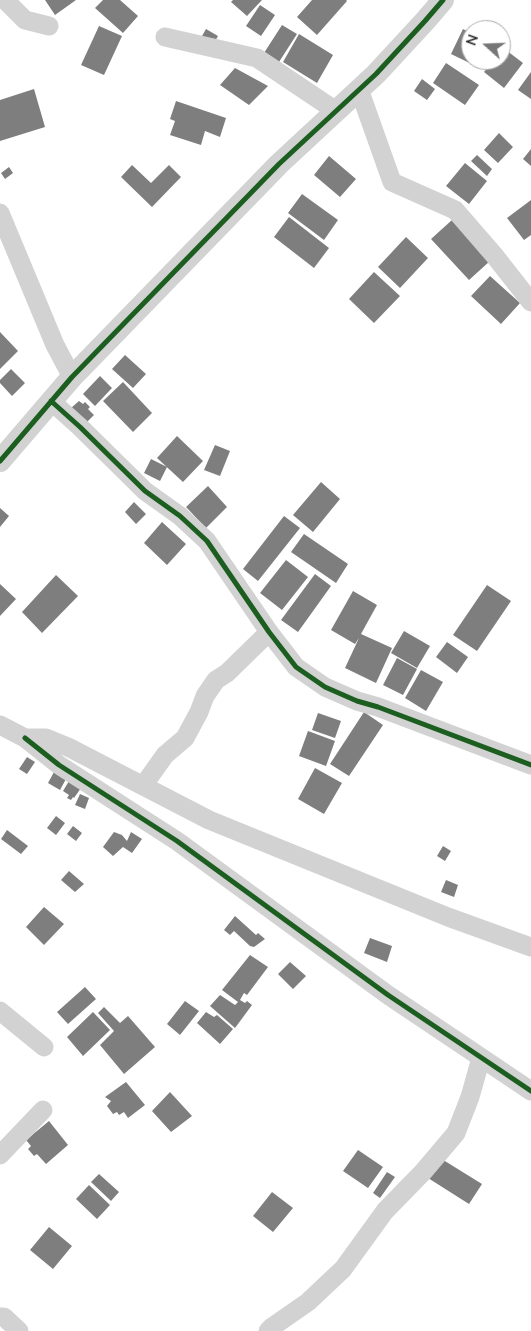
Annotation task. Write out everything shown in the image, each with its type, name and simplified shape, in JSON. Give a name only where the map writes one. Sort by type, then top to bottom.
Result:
[{"type":"street","points":[[5,0],[25,20],[49,26]]},
{"type":"street","points":[[0,461],[72,377],[279,164],[376,74],[443,0]]},
{"type":"street","points":[[165,37],[257,58],[336,111]]},
{"type":"street","points":[[359,89],[392,182],[455,210],[531,302]]},
{"type":"street","points":[[0,213],[55,345],[72,377]]},
{"type":"street","points":[[51,401],[145,491],[180,516],[207,541],[296,667],[325,687],[357,701],[378,707],[531,765]]},
{"type":"street","points":[[143,786],[165,755],[185,738],[199,712],[204,696],[216,680],[228,673],[270,632]]},
{"type":"street","points":[[0,725],[25,738],[59,765],[177,841],[388,995],[531,1091]]},
{"type":"street","points":[[25,738],[46,738],[68,747],[209,820],[448,917],[531,947]]},
{"type":"street","points":[[0,1012],[44,1046]]},
{"type":"street","points":[[268,1331],[272,1326],[308,1302],[343,1269],[385,1211],[423,1172],[456,1132],[470,1097],[481,1058]]},
{"type":"street","points":[[0,1155],[43,1110]]},
{"type":"street","points":[[0,1317],[4,1317],[19,1331]]},
{"type":"building","points":[[45,0],[76,0],[55,15]]},
{"type":"building","points":[[103,0],[120,0],[138,16],[123,33],[95,8]]},
{"type":"building","points":[[233,0],[262,0],[247,16],[231,2]]},
{"type":"building","points":[[312,0],[347,1],[317,35],[297,17]]},
{"type":"building","points":[[260,5],[275,15],[261,36],[246,26]]},
{"type":"building","points":[[282,25],[297,34],[279,62],[264,53]]},
{"type":"building","points":[[99,26],[122,36],[104,75],[81,65]]},
{"type":"building","points":[[206,29],[218,36],[214,43],[202,36]]},
{"type":"building","points":[[461,33],[461,59],[451,54]]},
{"type":"building","points":[[299,34],[333,55],[317,83],[283,62]]},
{"type":"building","points":[[511,54],[523,63],[504,88],[484,72],[486,70],[511,70]]},
{"type":"building","points":[[446,63],[479,85],[465,105],[433,83]]},
{"type":"building","points":[[235,68],[268,86],[249,105],[220,85]]},
{"type":"building","points":[[531,72],[531,99],[518,90]]},
{"type":"building","points":[[422,79],[435,89],[427,100],[414,91]]},
{"type":"building","points":[[34,89],[45,127],[0,141],[0,100]]},
{"type":"building","points":[[176,101],[226,118],[220,137],[205,131],[201,145],[170,135],[175,121],[170,119]]},
{"type":"building","points":[[499,133],[513,147],[498,163],[484,150]]},
{"type":"building","points":[[531,149],[531,166],[523,159]]},
{"type":"building","points":[[477,155],[492,169],[487,176],[471,161]]},
{"type":"building","points":[[329,156],[356,179],[340,197],[314,175]]},
{"type":"building","points":[[465,163],[487,181],[469,204],[446,186]]},
{"type":"building","points":[[132,165],[151,183],[169,165],[181,177],[152,207],[121,177]]},
{"type":"building","points":[[9,167],[13,173],[5,179],[1,173]]},
{"type":"building","points":[[302,194],[338,220],[324,240],[288,213]]},
{"type":"building","points":[[531,200],[531,235],[524,240],[507,218]]},
{"type":"building","points":[[289,217],[329,248],[314,268],[274,237]]},
{"type":"building","points":[[452,220],[490,261],[469,280],[431,239]]},
{"type":"building","points":[[406,237],[428,258],[400,288],[378,267]]},
{"type":"building","points":[[374,272],[400,296],[374,323],[349,299]]},
{"type":"building","points":[[490,276],[520,303],[501,324],[471,296]]},
{"type":"building","points":[[0,332],[18,351],[0,369]]},
{"type":"building","points":[[125,355],[146,374],[133,388],[112,369]]},
{"type":"building","points":[[11,369],[25,383],[12,396],[0,383],[0,380]]},
{"type":"building","points":[[100,376],[112,388],[95,406],[83,394]]},
{"type":"building","points":[[123,382],[152,413],[133,432],[103,401]]},
{"type":"building","points":[[79,401],[83,404],[85,402],[90,407],[88,409],[94,415],[86,423],[71,408]]},
{"type":"building","points":[[177,436],[203,461],[183,482],[157,458]]},
{"type":"building","points":[[215,445],[230,451],[220,476],[204,470]]},
{"type":"building","points":[[151,459],[167,467],[160,481],[144,473]]},
{"type":"building","points":[[321,482],[340,499],[313,532],[293,515]]},
{"type":"building","points":[[208,486],[227,507],[206,528],[186,507]]},
{"type":"building","points":[[134,502],[146,514],[136,524],[125,512]]},
{"type":"building","points":[[0,508],[9,516],[0,527]]},
{"type":"building","points":[[284,516],[300,528],[258,581],[243,569]]},
{"type":"building","points":[[162,522],[186,544],[167,565],[144,543]]},
{"type":"building","points":[[304,534],[348,564],[336,583],[291,552]]},
{"type":"building","points":[[286,560],[308,577],[282,610],[260,593]]},
{"type":"building","points":[[315,574],[331,586],[298,632],[281,620]]},
{"type":"building","points":[[56,575],[78,596],[42,633],[22,612]]},
{"type":"building","points":[[0,584],[16,599],[0,616]]},
{"type":"building","points":[[487,585],[511,601],[477,651],[453,635]]},
{"type":"building","points":[[353,591],[377,605],[361,634],[392,648],[376,683],[345,668],[359,638],[355,644],[331,630]]},
{"type":"building","points":[[404,631],[430,646],[417,668],[391,653]]},
{"type":"building","points":[[447,642],[468,657],[457,673],[436,657]]},
{"type":"building","points":[[397,658],[417,669],[403,695],[383,685]]},
{"type":"building","points":[[421,670],[443,682],[426,711],[405,698]]},
{"type":"building","points":[[364,712],[383,725],[349,776],[330,764]]},
{"type":"building","points":[[318,713],[341,721],[335,738],[312,730]]},
{"type":"building","points":[[308,731],[335,741],[326,766],[299,756]]},
{"type":"building","points":[[27,757],[35,762],[27,774],[19,769]]},
{"type":"building","points":[[315,768],[342,783],[324,814],[298,799]]},
{"type":"building","points":[[54,772],[66,779],[60,790],[48,783]]},
{"type":"building","points":[[69,781],[81,788],[71,800],[67,798],[69,795],[63,791]]},
{"type":"building","points":[[80,794],[89,798],[85,809],[75,805]]},
{"type":"building","points":[[56,816],[65,823],[56,835],[47,828]]},
{"type":"building","points":[[73,826],[82,833],[76,841],[67,834]]},
{"type":"building","points":[[7,830],[28,846],[21,854],[1,839]]},
{"type":"building","points":[[114,832],[122,835],[127,841],[131,832],[142,839],[132,853],[123,847],[113,856],[103,847]]},
{"type":"building","points":[[443,846],[451,851],[445,861],[437,856]]},
{"type":"building","points":[[69,871],[84,884],[75,892],[61,880]]},
{"type":"building","points":[[446,880],[458,885],[454,897],[441,892]]},
{"type":"building","points":[[44,907],[64,924],[44,945],[26,927]]},
{"type":"building","points":[[235,916],[256,935],[258,933],[265,939],[254,947],[250,946],[234,931],[230,935],[224,930]]},
{"type":"building","points":[[370,938],[392,946],[387,962],[364,953]]},
{"type":"building","points":[[250,955],[268,967],[247,995],[244,993],[240,1000],[245,1003],[247,1001],[252,1005],[235,1028],[210,1006],[220,995],[235,1005],[238,1002],[222,990]]},
{"type":"building","points":[[290,962],[306,976],[293,989],[278,974]]},
{"type":"building","points":[[85,987],[96,999],[68,1024],[57,1012]]},
{"type":"building","points":[[185,1001],[199,1011],[180,1035],[167,1024]]},
{"type":"building","points":[[104,1007],[120,1023],[128,1016],[155,1047],[124,1074],[100,1045],[114,1031],[98,1013]]},
{"type":"building","points":[[93,1012],[110,1030],[83,1056],[67,1037]]},
{"type":"building","points":[[206,1012],[214,1017],[217,1015],[233,1029],[220,1044],[197,1023]]},
{"type":"building","points":[[126,1082],[145,1105],[128,1118],[124,1112],[119,1115],[117,1112],[113,1114],[107,1106],[111,1101],[105,1097]]},
{"type":"building","points":[[170,1092],[192,1116],[171,1132],[152,1111]]},
{"type":"building","points":[[49,1121],[68,1145],[46,1164],[37,1154],[34,1156],[28,1149],[31,1146],[26,1140]]},
{"type":"building","points":[[358,1150],[383,1167],[368,1188],[343,1171]]},
{"type":"building","points":[[440,1158],[482,1184],[469,1204],[428,1178]]},
{"type":"building","points":[[387,1172],[395,1177],[380,1198],[373,1193]]},
{"type":"building","points":[[99,1174],[119,1192],[111,1201],[91,1182]]},
{"type":"building","points":[[89,1185],[110,1205],[97,1219],[76,1199]]},
{"type":"building","points":[[272,1192],[293,1208],[273,1232],[253,1216]]},
{"type":"building","points":[[49,1227],[72,1246],[53,1269],[30,1250]]},
{"type":"cycle path","points":[[0,461],[72,377],[279,164],[376,74],[443,0]]},
{"type":"cycle path","points":[[51,401],[145,491],[180,516],[207,541],[269,632],[296,667],[325,687],[357,701],[378,707],[531,765]]},
{"type":"cycle path","points":[[25,738],[59,765],[177,841],[388,995],[531,1091]]}]
